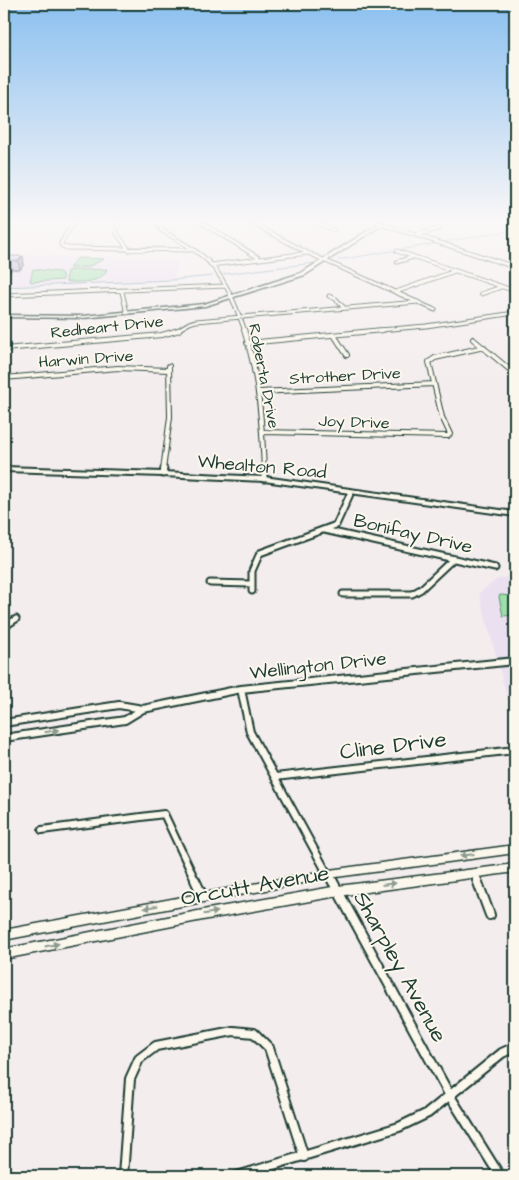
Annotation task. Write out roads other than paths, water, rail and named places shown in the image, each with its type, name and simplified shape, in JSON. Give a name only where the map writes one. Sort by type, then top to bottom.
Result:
[{"type":"main road","points":[[4,316],[55,318],[198,308],[296,278]]},
{"type":"main road","name":"Orcutt Avenue","points":[[4,935],[329,874],[515,850]]},
{"type":"main road","name":"Orcutt Avenue","points":[[4,954],[338,891],[515,868]]},
{"type":"street","name":"Roberta Drive","points":[[220,278],[233,298],[240,317],[258,392],[264,432],[264,479]]},
{"type":"street","points":[[365,278],[435,310]]},
{"type":"street","points":[[396,292],[436,278]]},
{"type":"street","points":[[478,278],[515,291]]},
{"type":"street","points":[[4,296],[225,286]]},
{"type":"street","points":[[481,294],[502,286]]},
{"type":"street","points":[[122,292],[127,313]]},
{"type":"street","points":[[329,296],[336,299],[344,308]]},
{"type":"street","name":"Redheart Drive","points":[[4,349],[162,335],[179,330],[190,322],[418,302]]},
{"type":"street","points":[[247,343],[426,326],[515,313]]},
{"type":"street","points":[[334,335],[346,355]]},
{"type":"street","points":[[473,339],[515,374]]},
{"type":"street","points":[[434,384],[430,360],[484,347]]},
{"type":"street","name":"Harwin Drive","points":[[4,378],[118,368],[169,368],[170,417],[163,474]]},
{"type":"street","name":"Strother Drive","points":[[258,392],[434,384]]},
{"type":"street","name":"Joy Drive","points":[[264,432],[443,437],[450,434],[442,417],[434,384]]},
{"type":"street","name":"Whealton Road","points":[[4,469],[264,479],[515,514]]},
{"type":"street","points":[[252,591],[250,580],[256,559],[260,553],[324,530],[340,522],[351,492]]},
{"type":"street","name":"Bonifay Drive","points":[[324,530],[495,568]]},
{"type":"street","points":[[343,594],[412,594],[421,589],[453,558]]},
{"type":"street","points":[[210,583],[251,584]]},
{"type":"street","points":[[4,627],[16,619]]},
{"type":"street","name":"Wellington Drive","points":[[4,738],[125,720],[142,709],[241,689],[499,662],[515,662]]},
{"type":"street","name":"Sharpley Avenue","points":[[241,689],[250,732],[450,1096],[500,1176]]},
{"type":"street","name":"Wellington Drive","points":[[4,723],[119,705],[142,709]]},
{"type":"street","name":"Cline Drive","points":[[275,777],[515,750]]},
{"type":"street","points":[[42,830],[164,814],[203,897]]},
{"type":"street","points":[[474,874],[490,915]]},
{"type":"street","points":[[123,1176],[130,1079],[139,1059],[156,1046],[234,1031],[254,1032],[269,1048],[304,1157]]},
{"type":"street","points":[[237,1176],[399,1127],[428,1113],[502,1053],[515,1047]]},
{"type":"waterway","points":[[4,287],[191,278]]}]
